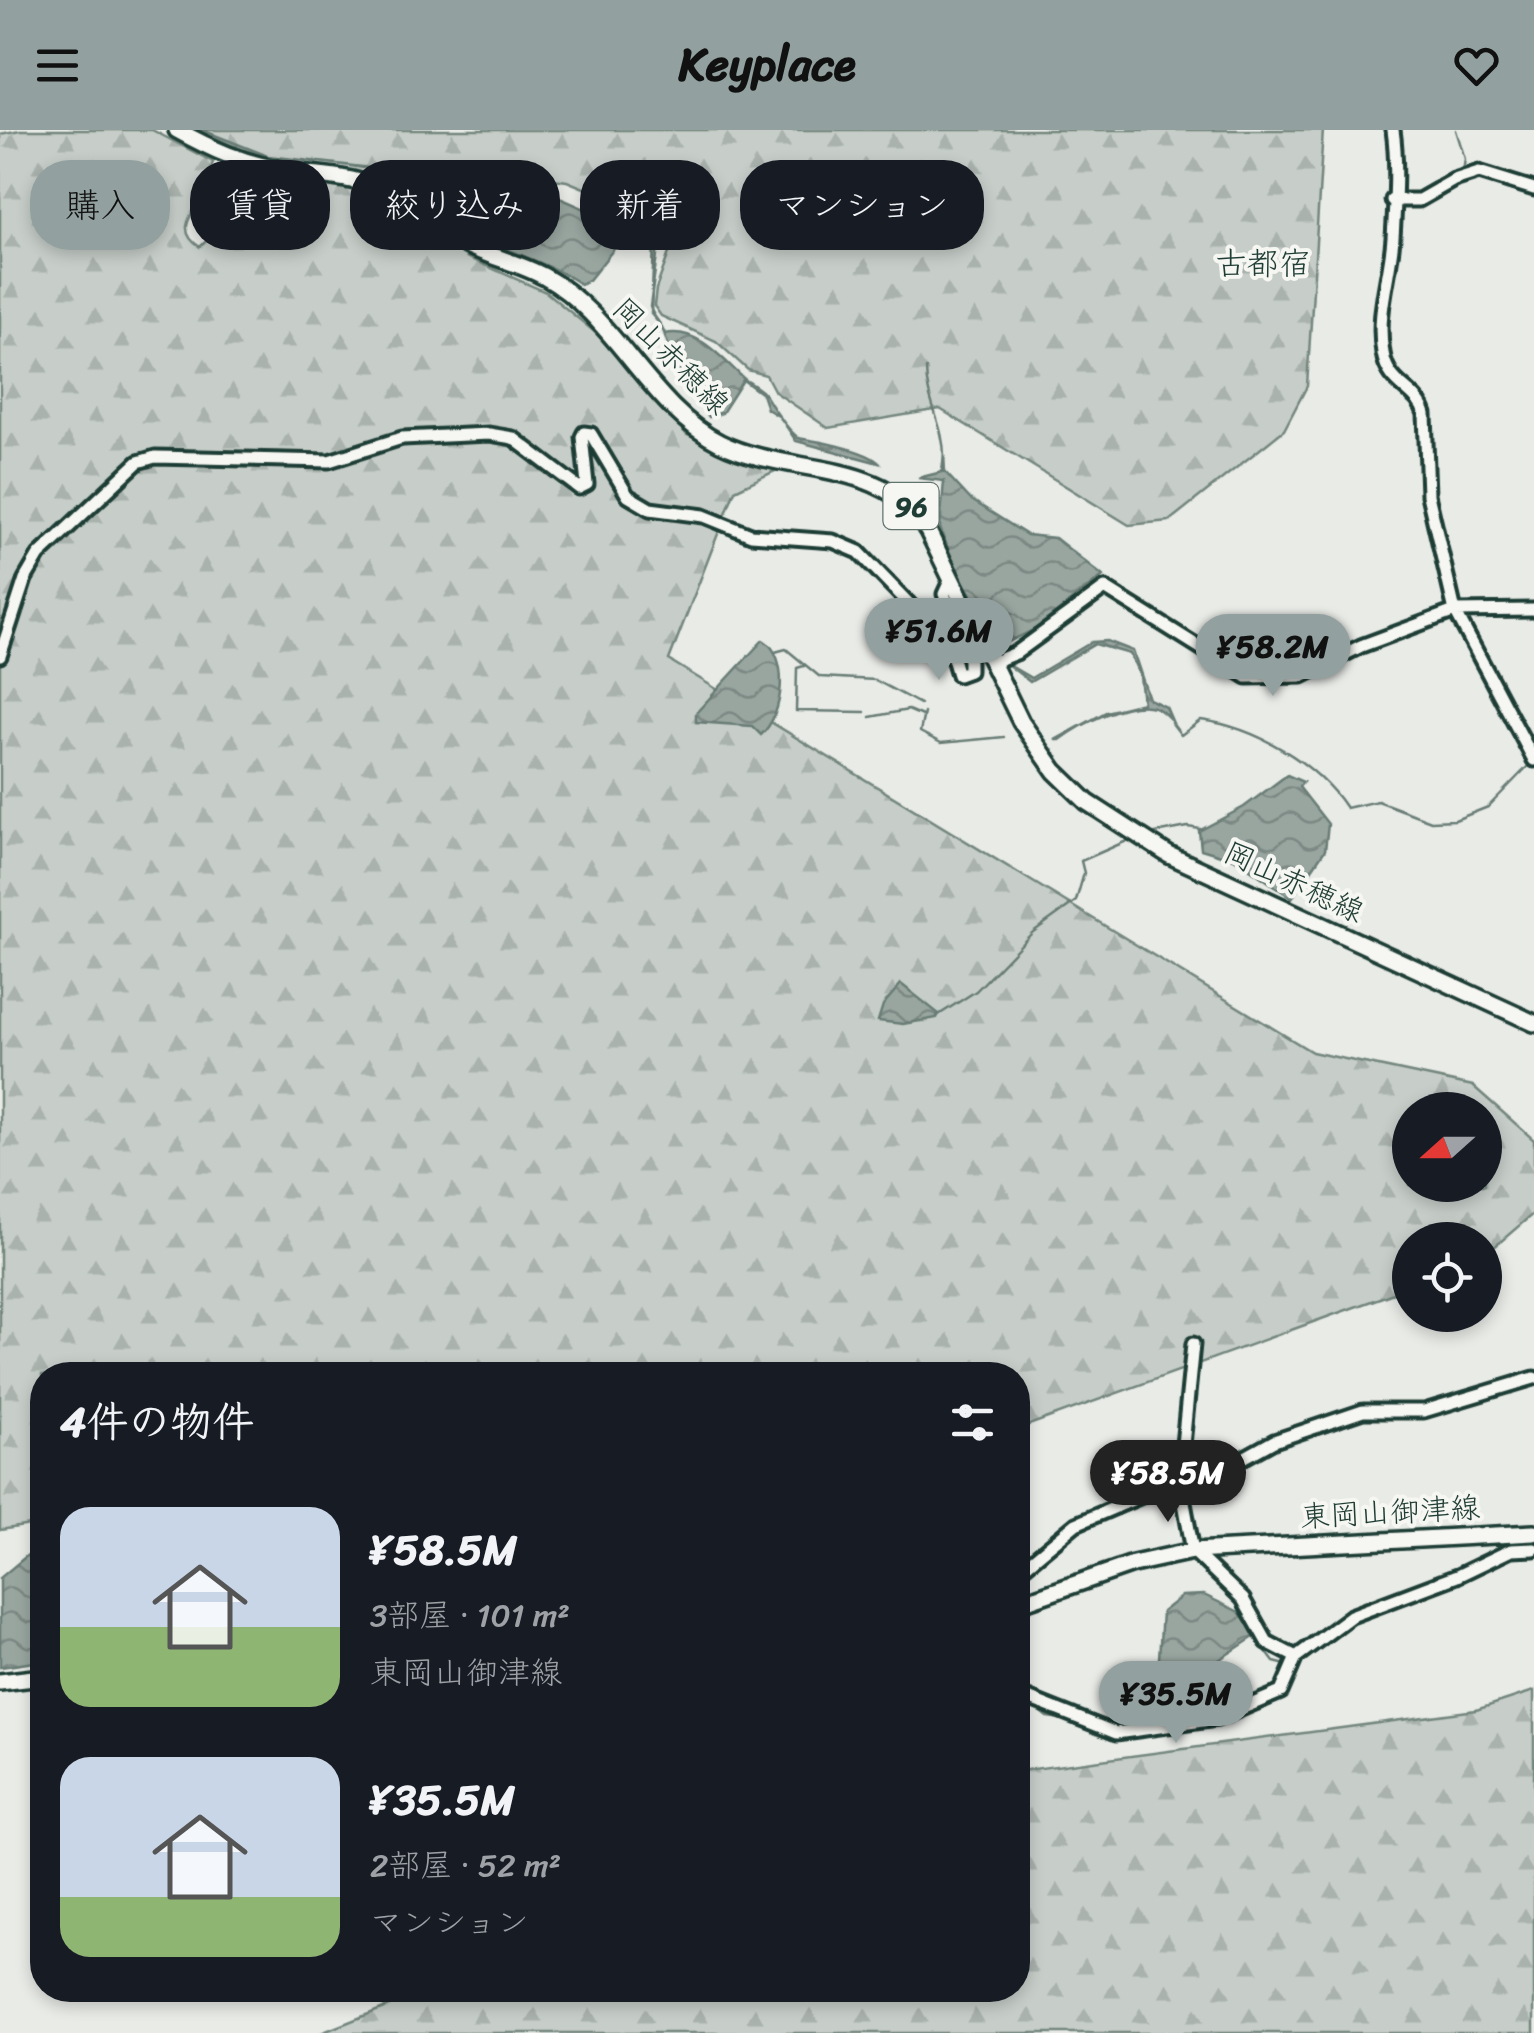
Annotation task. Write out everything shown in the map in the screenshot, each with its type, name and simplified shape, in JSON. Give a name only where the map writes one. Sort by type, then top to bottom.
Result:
[{"type":"main road","name":"岡山赤穂線","points":[[178,130],[247,162],[369,184],[409,204],[478,251],[548,278],[584,306],[687,418],[717,442],[789,465],[875,481],[907,501],[928,530],[1021,722],[1055,771],[1112,821],[1169,855],[1534,1023]]},
{"type":"main road","name":"東岡山御津線","points":[[1030,1600],[1133,1564],[1193,1551],[1534,1533]]},
{"type":"main road","points":[[0,1682],[30,1679]]},
{"type":"street","points":[[1393,130],[1392,238],[1379,311],[1383,356],[1396,385],[1421,402],[1428,495],[1456,612],[1534,760]]},
{"type":"street","points":[[1392,200],[1419,200],[1454,180],[1478,172],[1534,188]]},
{"type":"street","points":[[0,656],[25,579],[39,555],[81,511],[138,462],[155,457],[283,456],[329,461],[402,438],[489,434],[513,438],[584,488],[587,477],[582,438],[584,433],[592,434],[628,496],[650,510],[704,516],[751,535],[847,544],[949,645],[958,675],[963,675],[969,660],[944,594],[950,581]]},
{"type":"street","points":[[991,663],[1016,653],[1105,588],[1248,677],[1302,676],[1361,646],[1456,612],[1534,610]]},
{"type":"street","points":[[1192,1344],[1182,1492],[1193,1551],[1243,1599],[1267,1642],[1296,1657]]},
{"type":"street","points":[[1030,1563],[1085,1520],[1158,1489],[1182,1492],[1274,1441],[1363,1411],[1424,1411],[1534,1378]]},
{"type":"street","points":[[1030,1699],[1108,1731],[1124,1733],[1218,1719],[1275,1696],[1286,1687],[1296,1657],[1351,1616],[1457,1576],[1500,1554],[1534,1550]]},
{"type":"green space","points":[[20,130],[152,130],[209,160],[190,160],[190,250],[330,250],[330,187],[350,189],[350,250],[456,250],[546,292],[597,334],[687,435],[777,470],[735,490],[669,660],[1312,1052],[1473,1086],[1480,1092],[1392,1092],[1392,1202],[1502,1202],[1502,1112],[1534,1140],[1534,1213],[1502,1240],[1502,1222],[1392,1222],[1392,1294],[1030,1425],[1030,1362],[30,1362],[30,1525],[0,1530],[0,134]]},
{"type":"green space","points":[[195,130],[1323,130],[1307,386],[1284,430],[1169,521],[1129,525],[940,409],[828,428],[775,392],[766,375],[748,370],[716,341],[661,316],[654,306],[668,250],[720,250],[720,160],[580,160],[580,186],[560,180],[560,160],[350,160],[350,172],[330,169],[330,160],[284,160],[224,149]]},
{"type":"green space","points":[[1534,1691],[1534,2033],[321,2033],[399,2002],[1030,2002],[1030,1769],[1476,1710]]},
{"type":"water","points":[[202,130],[268,156],[300,160],[266,156]]},
{"type":"water","points":[[560,198],[580,207],[580,250],[613,250],[589,280],[580,284],[510,250],[560,250]]},
{"type":"water","points":[[654,250],[658,250],[652,293]]},
{"type":"water","points":[[662,328],[665,334],[687,335],[707,345],[761,390],[779,417],[767,409],[762,394],[743,380],[722,413],[709,417],[678,373]]},
{"type":"water","points":[[783,421],[798,438],[853,450],[879,463],[796,441]]},
{"type":"water","points":[[944,454],[945,472],[970,499],[1027,535],[1055,538],[1103,576],[1037,628],[996,648],[988,632],[993,629],[958,574],[940,528],[944,481],[918,478],[942,472]]},
{"type":"water","points":[[763,640],[772,648],[780,671],[779,700],[769,726],[761,735],[752,726],[696,722],[696,713]]},
{"type":"water","points":[[1107,641],[1133,651],[1149,699],[1166,707],[1172,721],[1154,707],[1143,705],[1105,714],[1055,740],[1106,712],[1143,703],[1140,676],[1130,654],[1095,644],[1030,682],[1007,664],[1031,678],[1092,642]]},
{"type":"water","points":[[1287,775],[1303,782],[1299,787],[1328,824],[1325,850],[1292,898],[1237,860],[1201,849],[1199,831],[1244,807]]},
{"type":"water","points":[[901,984],[939,1014],[937,1018],[903,1024],[878,1021],[883,1005]]},
{"type":"water","points":[[30,1553],[30,1663],[0,1667],[0,1578]]},
{"type":"water","points":[[1204,1595],[1239,1612],[1257,1635],[1202,1671],[1162,1688],[1158,1674],[1162,1612],[1182,1596]]},
{"type":"waterway","points":[[1456,130],[1465,159],[1463,172]]},
{"type":"waterway","points":[[926,369],[944,459]]},
{"type":"waterway","points":[[775,652],[786,649],[820,677],[875,680],[920,704]]},
{"type":"waterway","points":[[804,666],[797,668],[796,711],[865,712]]},
{"type":"waterway","points":[[870,717],[908,710],[922,716]]},
{"type":"waterway","points":[[924,713],[920,732],[941,743],[1004,737]]},
{"type":"waterway","points":[[1171,722],[1181,735],[1201,720],[1262,739],[1301,762],[1346,808],[1378,801],[1431,821],[1455,820],[1488,807],[1530,764]]},
{"type":"waterway","points":[[1150,834],[1188,827],[1200,829]]},
{"type":"waterway","points":[[937,1016],[976,991],[1033,932],[1076,901],[1084,873],[1081,861],[1129,840]]},
{"type":"waterway","points":[[1253,1634],[1274,1662],[1286,1665]]},
{"type":"waterway","points":[[1213,1725],[1281,1699],[1304,1657]]},
{"type":"waterway","points":[[1032,1705],[1047,1717],[1069,1720]]},
{"type":"district","name":"古都宿","points":[[1263,263]]}]
